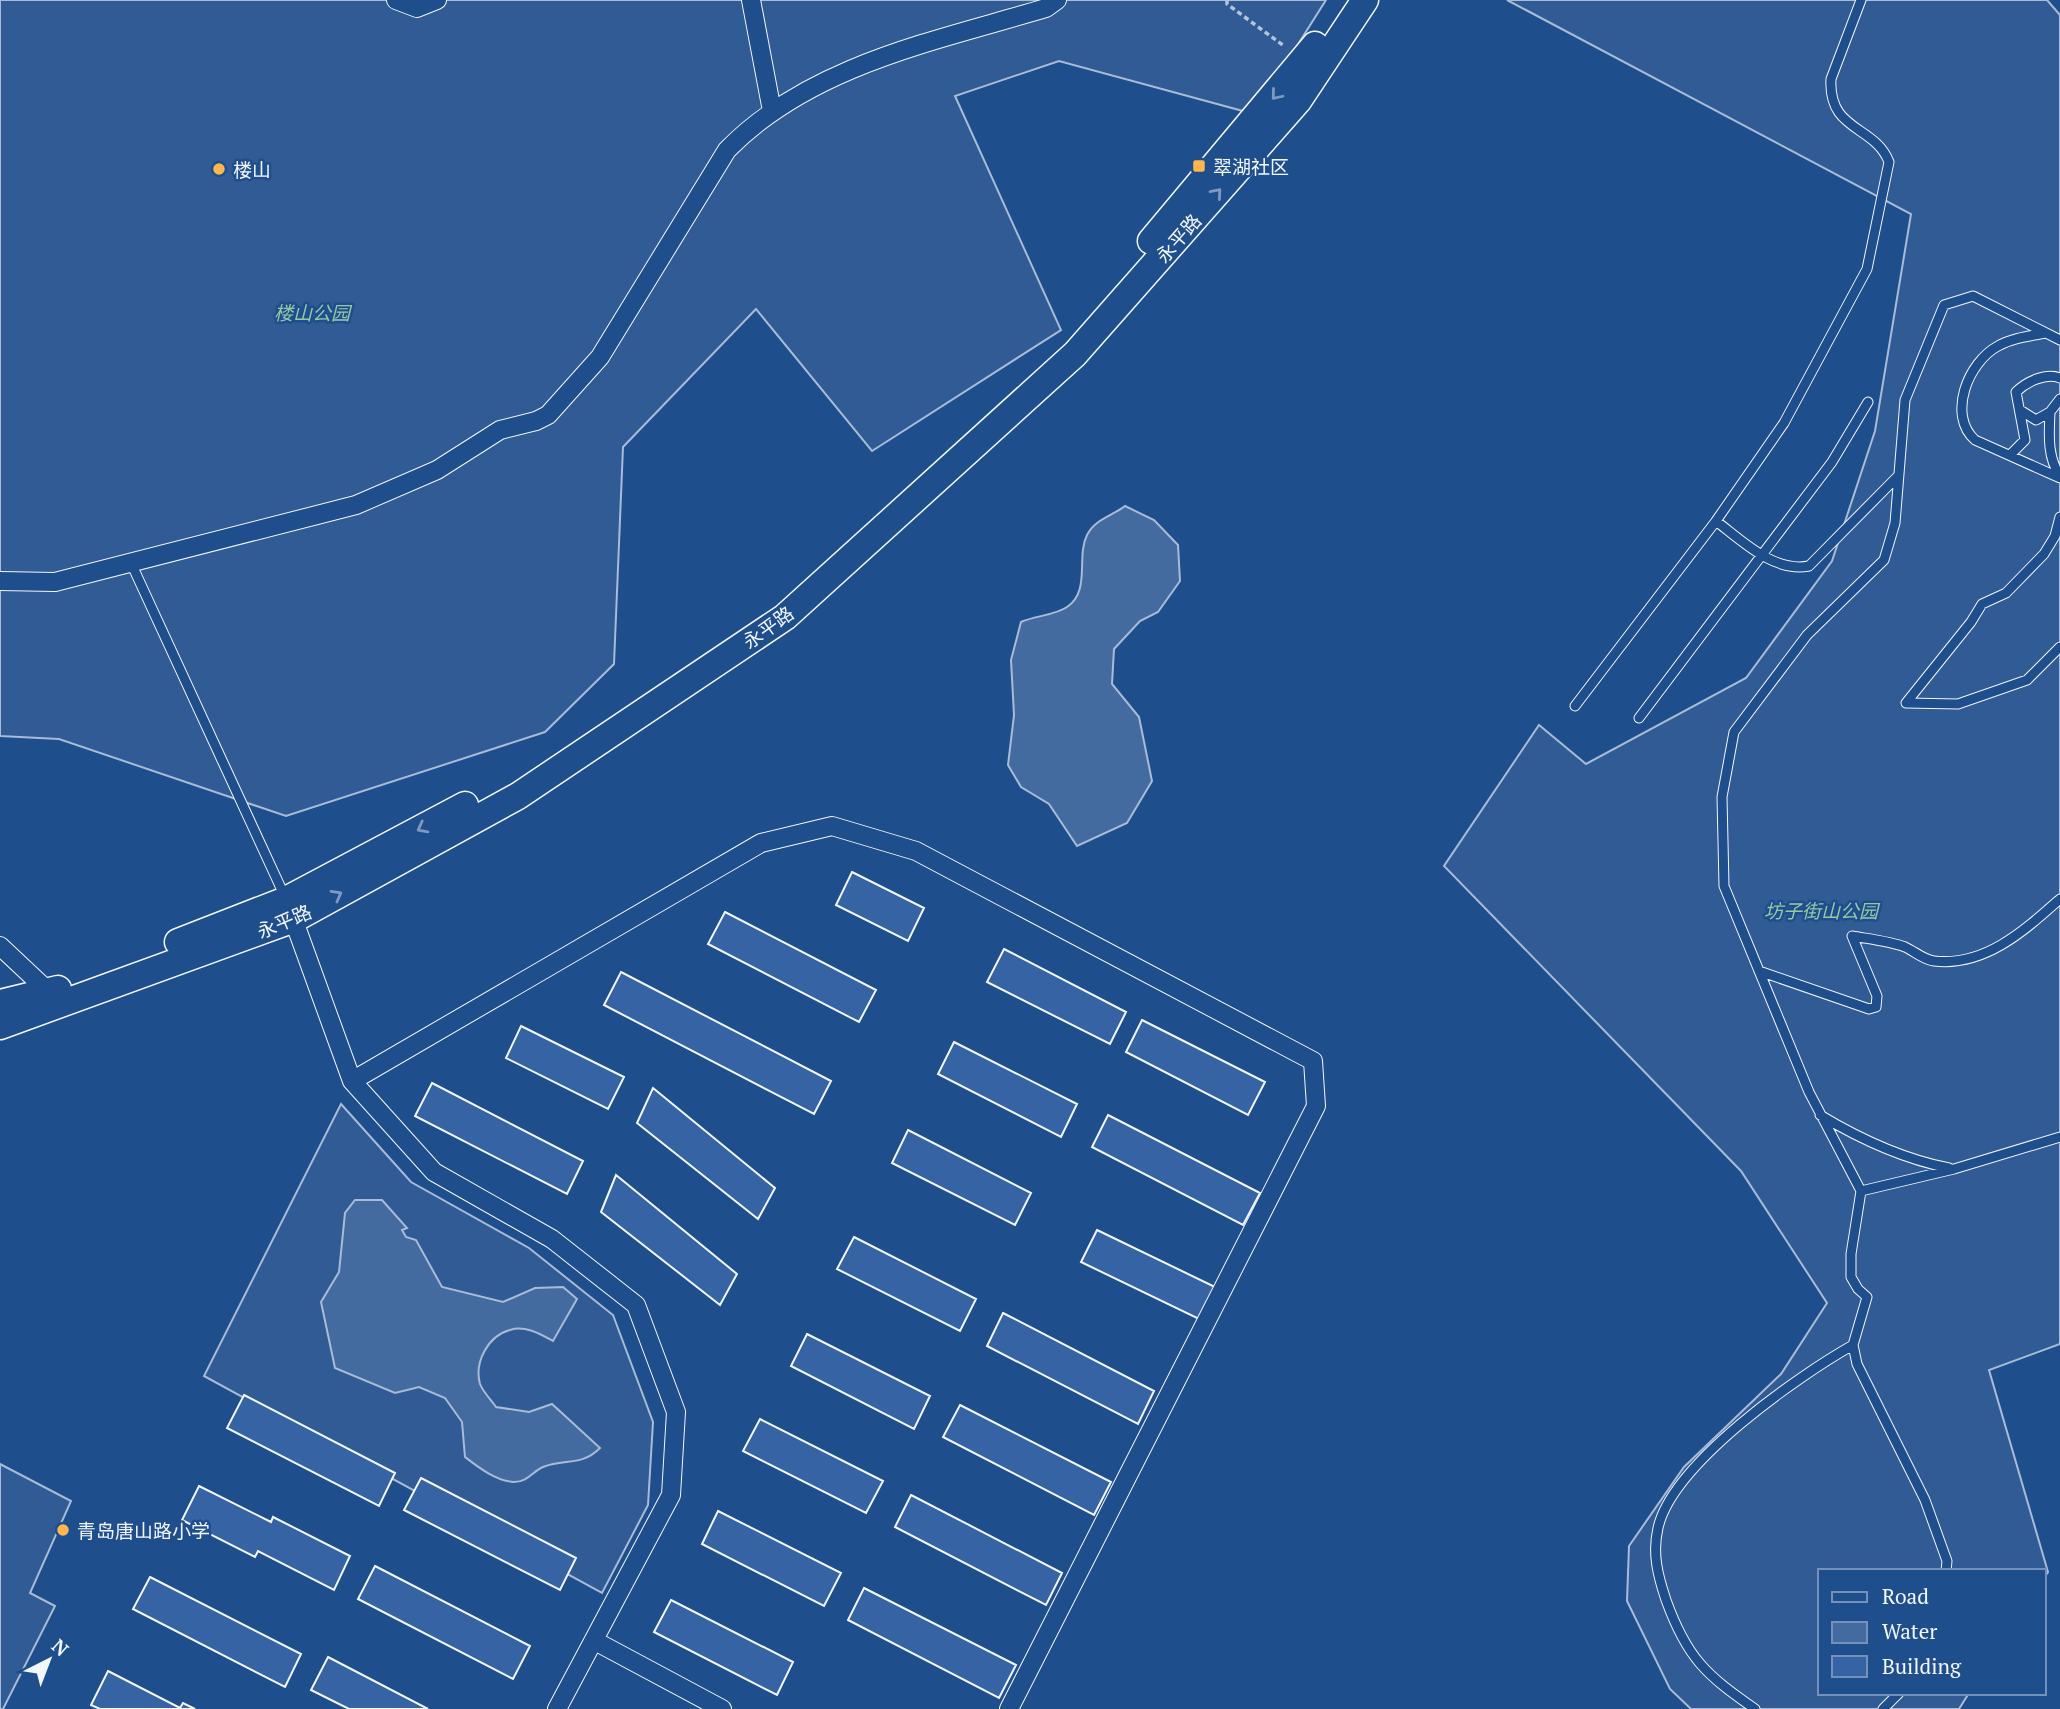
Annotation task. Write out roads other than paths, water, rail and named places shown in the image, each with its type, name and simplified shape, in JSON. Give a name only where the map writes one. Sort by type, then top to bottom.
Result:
[{"type":"main road","name":"永平路","points":[[0,1003],[49,992],[290,910],[509,781],[774,603],[1063,342],[1305,61],[1345,0]]},
{"type":"main road","name":"永平路","points":[[0,1026],[290,910],[518,796],[785,617],[1075,354],[1298,101],[1365,0]]},
{"type":"street","points":[[396,0],[416,8],[437,0]]},
{"type":"street","points":[[751,0],[772,111]]},
{"type":"street","points":[[0,581],[55,582],[356,505],[437,470],[500,430],[536,421],[548,415],[600,357],[727,150],[772,111],[863,64],[1046,8],[1058,0]]},
{"type":"street","points":[[352,1081],[761,843],[832,826],[916,851],[1313,1060],[1315,1106],[1009,1709]]},
{"type":"street","points":[[290,910],[352,1081],[434,1172],[551,1239],[636,1305],[676,1412],[671,1495],[557,1709]]},
{"type":"street","points":[[0,946],[49,992]]},
{"type":"street","points":[[594,1641],[722,1709]]},
{"type":"lane","points":[[1575,706],[1716,521],[1784,423],[1852,301],[1872,251],[1889,162],[1880,149],[1840,117],[1831,90],[1831,79],[1861,0]]},
{"type":"lane","points":[[1946,1569],[1947,1560],[1925,1500],[1857,1364],[1853,1345],[1867,1297],[1851,1277],[1850,1254],[1861,1191],[1819,1114],[1724,886],[1722,797],[1734,732],[1807,635],[1884,560],[1895,523],[1905,400],[1944,305],[1973,296],[2060,340]]},
{"type":"lane","points":[[2046,333],[1996,346],[1977,363],[1962,404],[1965,431],[1975,440],[2060,477]]},
{"type":"lane","points":[[2010,455],[2025,440],[2015,398],[2020,388],[2048,376],[2060,379]]},
{"type":"lane","points":[[2018,409],[2030,419],[2036,420],[2050,412],[2060,399]]},
{"type":"lane","points":[[1639,718],[1832,462],[1868,402]]},
{"type":"lane","points":[[2050,412],[2049,442],[2060,477]]},
{"type":"lane","points":[[1716,521],[1761,556],[1788,565],[1809,565],[1898,477]]},
{"type":"lane","points":[[2060,517],[2055,536],[2044,554],[2006,593],[1982,604],[1971,622],[1906,703],[1958,704],[2027,680],[2060,647]]},
{"type":"lane","points":[[131,563],[290,910]]},
{"type":"lane","points":[[1759,971],[1869,1009],[1876,1007],[1877,996],[1852,936],[1904,947],[1931,962],[1962,960],[1990,952],[2026,930],[2060,899]]},
{"type":"lane","points":[[1819,1114],[1856,1137],[1924,1163],[1954,1169]]},
{"type":"lane","points":[[1861,1191],[1954,1169],[2060,1137]]},
{"type":"lane","points":[[1755,1709],[1715,1681],[1694,1660],[1676,1628],[1655,1569],[1658,1526],[1688,1472],[1720,1441],[1819,1364],[1853,1345]]},
{"type":"lane","points":[[1884,1709],[1897,1695]]},
{"type":"water","points":[[1125,506],[1154,520],[1178,545],[1180,581],[1158,612],[1140,621],[1114,649],[1112,684],[1139,717],[1152,781],[1127,823],[1077,846],[1049,804],[1021,787],[1008,765],[1014,715],[1011,660],[1021,622],[1062,610],[1074,600],[1081,583],[1087,535],[1099,521]]},
{"type":"water","points":[[355,1200],[382,1200],[407,1228],[402,1230],[406,1237],[416,1240],[442,1287],[503,1302],[535,1288],[563,1287],[577,1299],[553,1341],[521,1329],[510,1330],[495,1338],[481,1359],[480,1384],[496,1407],[529,1412],[552,1404],[600,1448],[586,1458],[543,1467],[523,1480],[514,1482],[501,1479],[465,1457],[462,1422],[445,1398],[419,1387],[395,1393],[335,1368],[321,1302],[339,1272],[345,1213]]},
{"type":"place","name":"翠湖社区","points":[[1199,166]]},
{"type":"place","name":"楼山","points":[[219,169]]},
{"type":"place","name":"青岛唐山路小学","points":[[63,1530]]},
{"type":"park label","name":"楼山公园","points":[[312,312]]},
{"type":"park label","name":"坊子街山公园","points":[[1821,910]]}]
